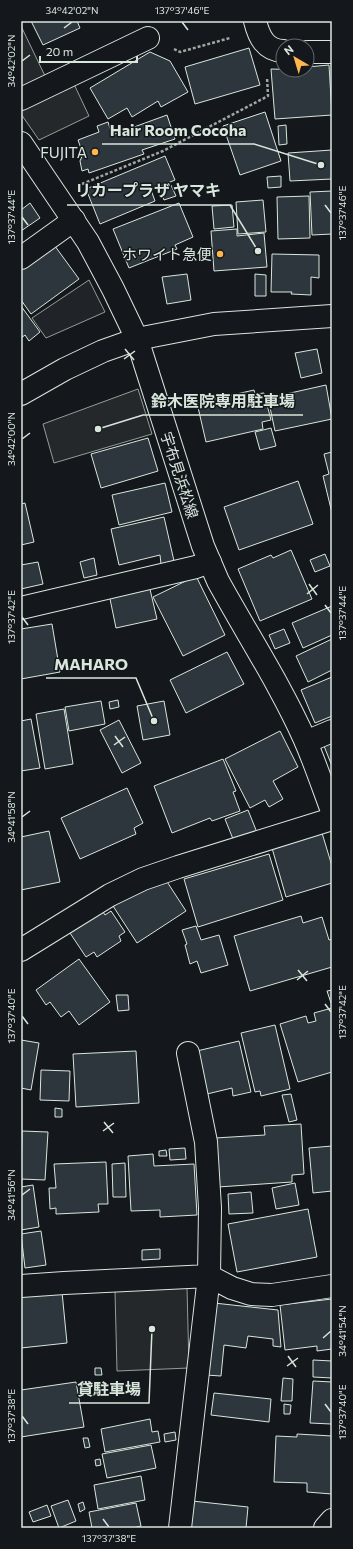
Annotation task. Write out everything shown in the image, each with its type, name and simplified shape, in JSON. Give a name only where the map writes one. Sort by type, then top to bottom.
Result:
[{"type":"street","points":[[256,25],[262,40],[275,49]]},
{"type":"street","points":[[21,99],[148,38]]},
{"type":"street","points":[[315,52],[332,52]]},
{"type":"street","name":"宇布見浜松線","points":[[21,143],[74,220],[100,265],[137,338],[203,546],[218,581],[278,685],[306,742],[332,811]]},
{"type":"street","points":[[21,258],[74,220]]},
{"type":"street","points":[[21,394],[65,369],[103,351],[137,338],[214,324],[332,316]]},
{"type":"street","points":[[21,608],[196,567],[210,562]]},
{"type":"street","points":[[306,742],[332,732]]},
{"type":"street","points":[[21,950],[110,895],[144,879],[332,819]]},
{"type":"street","points":[[180,1528],[209,1276],[210,1208],[206,1142],[188,1053]]},
{"type":"street","points":[[21,1286],[64,1282],[209,1276],[232,1288],[251,1294],[272,1295],[332,1286]]},
{"type":"street","points":[[325,1528],[332,1520]]},
{"type":"path","points":[[148,38],[180,52],[256,25]]},
{"type":"path","points":[[58,197],[70,189],[163,151],[268,96],[265,58],[275,51]]},
{"type":"shaded area","points":[[21,26],[46,78],[21,90]]},
{"type":"shaded area","points":[[73,82],[89,116],[39,140],[21,114],[21,106]]},
{"type":"shaded area","points":[[89,280],[105,312],[46,338],[32,318]]},
{"type":"shaded area","points":[[138,389],[152,434],[54,463],[43,424]]},
{"type":"shaded area","points":[[187,1287],[189,1368],[117,1371],[115,1291]]},
{"type":"building","points":[[31,21],[77,21],[80,28],[43,45]]},
{"type":"building","points":[[249,48],[260,85],[195,104],[185,67]]},
{"type":"building","points":[[150,52],[170,61],[188,92],[161,107],[158,101],[132,117],[127,108],[108,119],[90,88]]},
{"type":"building","points":[[329,65],[332,115],[275,119],[271,69],[275,69],[275,78],[315,78],[315,66]]},
{"type":"building","points":[[265,112],[281,161],[240,175],[223,126]]},
{"type":"building","points":[[167,115],[175,139],[142,150],[144,154],[89,173],[88,169],[82,171],[80,161],[83,154],[78,140],[99,132],[97,126],[108,122],[112,135]]},
{"type":"building","points":[[286,125],[287,144],[279,145],[278,126]]},
{"type":"building","points":[[332,150],[332,179],[290,181],[288,153]]},
{"type":"building","points":[[165,156],[175,180],[151,190],[155,201],[100,224],[86,189]]},
{"type":"building","points":[[281,176],[281,187],[268,188],[267,177]]},
{"type":"building","points":[[171,185],[176,196],[164,200],[160,190]]},
{"type":"building","points":[[332,191],[332,234],[312,235],[310,192]]},
{"type":"building","points":[[309,196],[310,238],[278,239],[277,197]]},
{"type":"building","points":[[263,200],[266,232],[238,234],[236,202]]},
{"type":"building","points":[[30,203],[40,218],[21,231],[21,210]]},
{"type":"building","points":[[179,203],[193,237],[175,245],[177,249],[129,268],[113,229]]},
{"type":"building","points":[[232,205],[234,227],[214,229],[212,206]]},
{"type":"building","points":[[237,229],[237,236],[264,233],[267,267],[214,271],[211,231]]},
{"type":"building","points":[[52,242],[79,279],[31,314],[21,300],[21,264]]},
{"type":"building","points":[[272,254],[319,255],[319,278],[311,277],[311,295],[291,294],[292,292],[271,292]]},
{"type":"building","points":[[187,274],[191,300],[167,304],[162,277]]},
{"type":"building","points":[[255,274],[266,275],[266,296],[255,296]]},
{"type":"building","points":[[21,306],[40,332],[29,341],[25,335],[21,338]]},
{"type":"building","points":[[317,349],[322,373],[301,378],[295,353]]},
{"type":"building","points":[[326,385],[332,419],[275,431],[268,398]]},
{"type":"building","points":[[254,390],[255,394],[264,393],[271,420],[262,422],[263,429],[206,442],[197,403]]},
{"type":"building","points":[[271,428],[276,446],[260,450],[255,432]]},
{"type":"building","points":[[148,438],[158,471],[101,488],[91,454]]},
{"type":"building","points":[[332,452],[332,513],[323,476],[329,474],[324,454]]},
{"type":"building","points":[[298,481],[313,524],[239,550],[224,507]]},
{"type":"building","points":[[165,483],[172,512],[119,525],[112,495]]},
{"type":"building","points":[[25,503],[34,542],[21,545],[21,504]]},
{"type":"building","points":[[164,517],[174,561],[161,564],[160,555],[119,565],[111,529]]},
{"type":"building","points":[[291,550],[312,599],[260,621],[238,569],[271,555],[273,558]]},
{"type":"building","points":[[325,554],[330,566],[315,572],[310,560]]},
{"type":"building","points":[[94,558],[97,575],[84,578],[80,562]]},
{"type":"building","points":[[38,562],[43,584],[21,589],[21,565]]},
{"type":"building","points":[[196,576],[225,635],[183,656],[153,597]]},
{"type":"building","points":[[149,585],[157,619],[116,628],[109,594]]},
{"type":"building","points":[[332,606],[332,635],[303,648],[292,623]]},
{"type":"building","points":[[52,624],[60,672],[21,679],[21,629]]},
{"type":"building","points":[[284,629],[290,643],[275,649],[269,635]]},
{"type":"building","points":[[332,639],[332,670],[308,682],[296,656]]},
{"type":"building","points":[[227,652],[244,684],[186,713],[170,680]]},
{"type":"building","points":[[332,677],[332,716],[315,723],[301,690]]},
{"type":"building","points":[[118,700],[119,707],[110,709],[109,702]]},
{"type":"building","points":[[101,701],[105,724],[69,731],[65,707]]},
{"type":"building","points":[[164,701],[170,735],[143,740],[137,706]]},
{"type":"building","points":[[64,709],[73,764],[45,769],[36,714]]},
{"type":"building","points":[[31,719],[40,768],[21,771],[21,721]]},
{"type":"building","points":[[119,720],[141,763],[122,773],[100,730]]},
{"type":"building","points":[[280,731],[298,767],[273,781],[283,799],[269,807],[265,800],[250,808],[225,759]]},
{"type":"building","points":[[332,742],[332,766],[324,746]]},
{"type":"building","points":[[223,759],[236,791],[233,792],[240,811],[212,821],[210,818],[172,833],[154,786]]},
{"type":"building","points":[[127,788],[143,823],[134,828],[136,834],[80,859],[61,818]]},
{"type":"building","points":[[248,810],[258,835],[235,844],[225,819]]},
{"type":"building","points":[[49,831],[60,882],[21,890],[21,837]]},
{"type":"building","points":[[322,833],[332,866],[332,883],[286,897],[272,848]]},
{"type":"building","points":[[269,854],[283,900],[198,927],[184,879]]},
{"type":"building","points":[[162,874],[186,911],[137,943],[113,906]]},
{"type":"building","points":[[111,911],[125,932],[119,936],[121,941],[97,957],[94,952],[86,957],[70,933],[103,912],[105,915]]},
{"type":"building","points":[[301,916],[303,923],[322,917],[329,940],[332,939],[332,967],[250,991],[234,936]]},
{"type":"building","points":[[196,926],[201,940],[219,935],[228,965],[201,973],[197,961],[190,964],[185,945],[187,944],[182,930]]},
{"type":"building","points":[[79,959],[110,1002],[79,1025],[69,1011],[61,1017],[50,1002],[46,1005],[36,990]]},
{"type":"building","points":[[332,990],[332,1003],[331,1003],[327,991]]},
{"type":"building","points":[[116,995],[128,995],[129,1010],[118,1011]]},
{"type":"building","points":[[332,1008],[332,1072],[298,1082],[280,1024],[306,1016],[308,1023],[316,1021],[314,1013]]},
{"type":"building","points":[[275,1025],[290,1089],[261,1096],[260,1091],[255,1092],[241,1033]]},
{"type":"building","points":[[21,1040],[39,1043],[31,1090],[21,1088]]},
{"type":"building","points":[[239,1041],[251,1092],[233,1096],[232,1088],[207,1094],[197,1051]]},
{"type":"building","points":[[136,1051],[139,1103],[76,1107],[73,1054]]},
{"type":"building","points":[[41,1070],[70,1071],[69,1101],[40,1100]]},
{"type":"building","points":[[291,1094],[297,1120],[289,1122],[282,1095]]},
{"type":"building","points":[[55,1108],[62,1109],[62,1117],[55,1117]]},
{"type":"building","points":[[301,1124],[304,1174],[292,1175],[292,1182],[218,1187],[215,1138],[265,1135],[264,1126]]},
{"type":"building","points":[[22,1131],[48,1132],[45,1180],[21,1179]]},
{"type":"building","points":[[332,1146],[332,1191],[313,1193],[309,1148]]},
{"type":"building","points":[[185,1148],[186,1159],[170,1160],[169,1149]]},
{"type":"building","points":[[166,1150],[167,1156],[159,1156],[159,1151]]},
{"type":"building","points":[[153,1154],[154,1166],[194,1164],[197,1215],[160,1217],[160,1210],[131,1211],[128,1156]]},
{"type":"building","points":[[106,1162],[108,1204],[98,1204],[99,1212],[56,1214],[56,1208],[50,1209],[49,1188],[56,1188],[54,1164]]},
{"type":"building","points":[[125,1163],[126,1197],[113,1197],[112,1164]]},
{"type":"building","points":[[295,1183],[299,1205],[276,1209],[272,1188]]},
{"type":"building","points":[[33,1185],[39,1227],[21,1230],[21,1187]]},
{"type":"building","points":[[251,1192],[253,1213],[229,1214],[228,1194]]},
{"type":"building","points":[[308,1209],[317,1257],[237,1272],[228,1224]]},
{"type":"building","points":[[41,1231],[46,1265],[25,1268],[21,1234]]},
{"type":"building","points":[[160,1249],[160,1259],[142,1260],[142,1250]]},
{"type":"building","points":[[62,1292],[67,1343],[21,1348],[21,1296]]},
{"type":"building","points":[[332,1299],[332,1349],[317,1351],[317,1346],[285,1350],[280,1305]]},
{"type":"building","points":[[214,1303],[278,1310],[281,1347],[273,1346],[273,1339],[248,1336],[246,1348],[224,1345],[221,1376],[206,1375]]},
{"type":"building","points":[[313,1360],[332,1361],[332,1378],[313,1377]]},
{"type":"building","points":[[95,1368],[101,1368],[102,1375],[95,1375]]},
{"type":"building","points":[[283,1378],[293,1379],[292,1401],[281,1401]]},
{"type":"building","points":[[313,1381],[332,1382],[332,1426],[331,1424],[310,1423]]},
{"type":"building","points":[[76,1382],[84,1427],[21,1437],[21,1390]]},
{"type":"building","points":[[214,1393],[271,1399],[269,1422],[211,1415]]},
{"type":"building","points":[[284,1404],[291,1405],[290,1414],[284,1414]]},
{"type":"building","points":[[150,1419],[152,1432],[158,1431],[160,1442],[105,1452],[101,1429]]},
{"type":"building","points":[[175,1432],[176,1440],[165,1442],[164,1434]]},
{"type":"building","points":[[297,1434],[332,1436],[332,1494],[307,1492],[307,1483],[274,1482],[276,1436],[297,1437]]},
{"type":"building","points":[[83,1438],[88,1438],[90,1447],[85,1448]]},
{"type":"building","points":[[151,1445],[156,1468],[107,1478],[102,1454]]},
{"type":"building","points":[[100,1459],[101,1465],[96,1466],[95,1460]]},
{"type":"building","points":[[141,1476],[145,1500],[98,1509],[94,1485]]},
{"type":"building","points":[[68,1500],[76,1521],[59,1528],[51,1506]]},
{"type":"building","points":[[192,1501],[248,1507],[246,1528],[189,1528]]},
{"type":"building","points":[[83,1502],[85,1509],[80,1512],[78,1504]]},
{"type":"building","points":[[136,1503],[141,1526],[133,1528],[92,1528],[89,1512]]},
{"type":"building","points":[[47,1505],[51,1516],[33,1522],[29,1512]]},
{"type":"place","name":"FUJITA","points":[[95,152]]},
{"type":"place","name":"Hair Room Cocoha","points":[[321,165]]},
{"type":"place","name":"リカープラザ ヤマキ","points":[[258,251]]},
{"type":"place","name":"ホワイト急便","points":[[220,254]]},
{"type":"place","name":"鈴木医院専用駐車場","points":[[98,429]]},
{"type":"place","name":"MAHARO","points":[[154,721]]},
{"type":"place","name":"貸駐車場","points":[[152,1329]]}]
